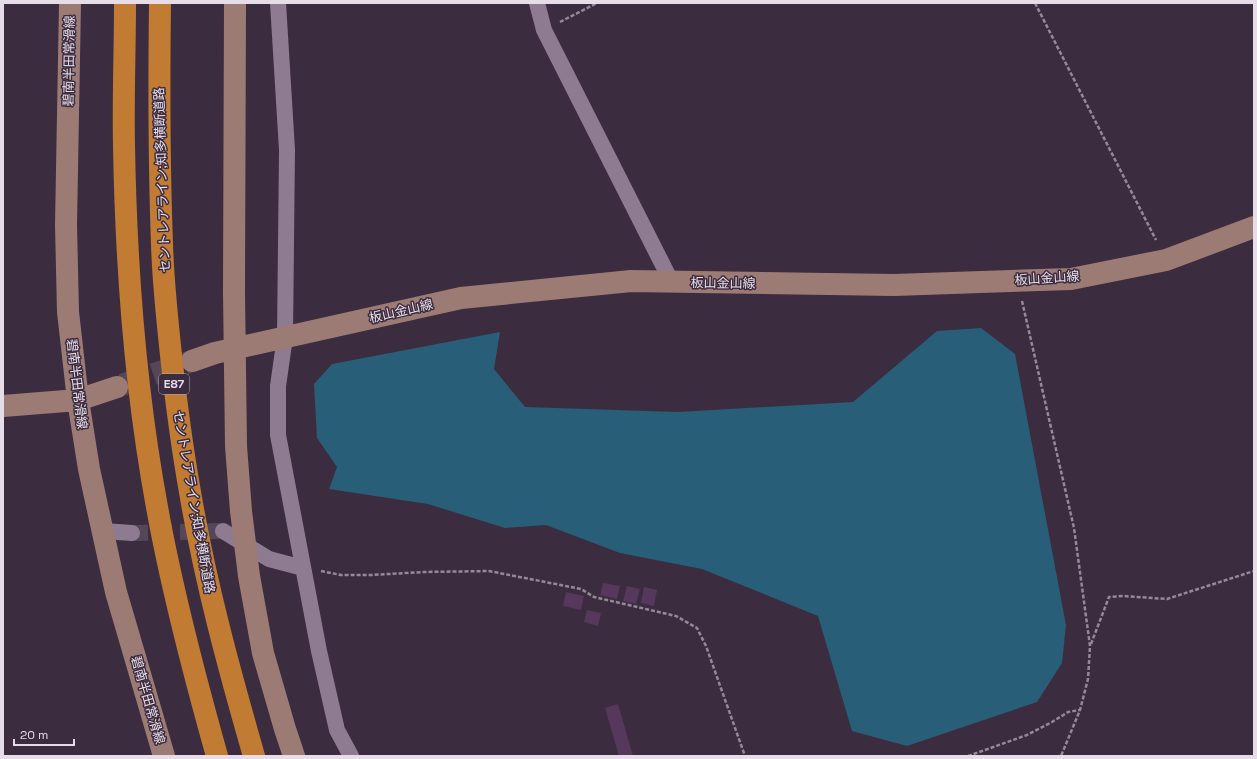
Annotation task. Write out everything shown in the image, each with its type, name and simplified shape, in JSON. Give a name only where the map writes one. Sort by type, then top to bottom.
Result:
[{"type":"highway","name":"E87","points":[[125,3],[124,144],[128,259],[144,422],[156,506],[173,588],[217,756]]},
{"type":"highway","name":"セントレアライン;知多横断道路","points":[[160,3],[159,108],[162,246],[167,319],[176,404],[190,492],[209,588],[231,677],[254,756]]},
{"type":"main road","name":"碧南半田常滑線","points":[[70,3],[66,225],[68,312],[78,400],[89,469],[116,592],[164,756]]},
{"type":"main road","points":[[235,3],[234,292],[236,446],[241,511],[249,576],[263,653],[294,756]]},
{"type":"main road","name":"板山金山線","points":[[192,361],[214,353],[461,298],[630,281],[672,283],[894,285],[1071,279],[1166,260],[1254,228]]},
{"type":"main road","points":[[3,406],[78,400],[117,387]]},
{"type":"street","points":[[278,3],[287,150],[285,337],[278,386],[278,435],[303,568],[337,730],[351,756]]},
{"type":"street","points":[[537,3],[544,30],[672,283]]},
{"type":"street","points":[[103,531],[132,533]]},
{"type":"street","points":[[223,531],[269,559],[303,568]]},
{"type":"path","points":[[544,30],[597,3]]},
{"type":"path","points":[[1034,3],[1166,260]]},
{"type":"path","points":[[1017,281],[1074,528],[1090,646],[1088,679],[1080,710],[1061,756]]},
{"type":"path","points":[[303,568],[341,575],[489,571],[581,589],[594,597],[676,616],[697,628],[706,646],[744,756]]},
{"type":"path","points":[[1090,646],[1109,597],[1124,596],[1167,599],[1254,571]]},
{"type":"path","points":[[968,756],[1027,735],[1068,712],[1080,710]]},
{"type":"water","points":[[981,328],[1015,354],[1066,625],[1062,663],[1037,702],[907,746],[852,731],[818,616],[702,569],[620,553],[546,525],[505,528],[428,504],[329,489],[337,467],[317,438],[314,384],[332,364],[500,332],[494,369],[525,407],[678,412],[853,402],[937,331]]},
{"type":"building","points":[[603,583],[620,586],[617,599],[600,595]]},
{"type":"building","points":[[627,586],[640,589],[636,604],[623,601]]},
{"type":"building","points":[[644,587],[657,590],[654,606],[641,603]]},
{"type":"building","points":[[566,592],[584,596],[581,610],[563,606]]},
{"type":"building","points":[[587,610],[601,613],[598,626],[584,622]]},
{"type":"building","points":[[618,704],[633,756],[619,756],[605,708]]},
{"type":"tunnel","points":[[122,385],[189,362]]},
{"type":"tunnel","points":[[132,533],[223,531]]}]
